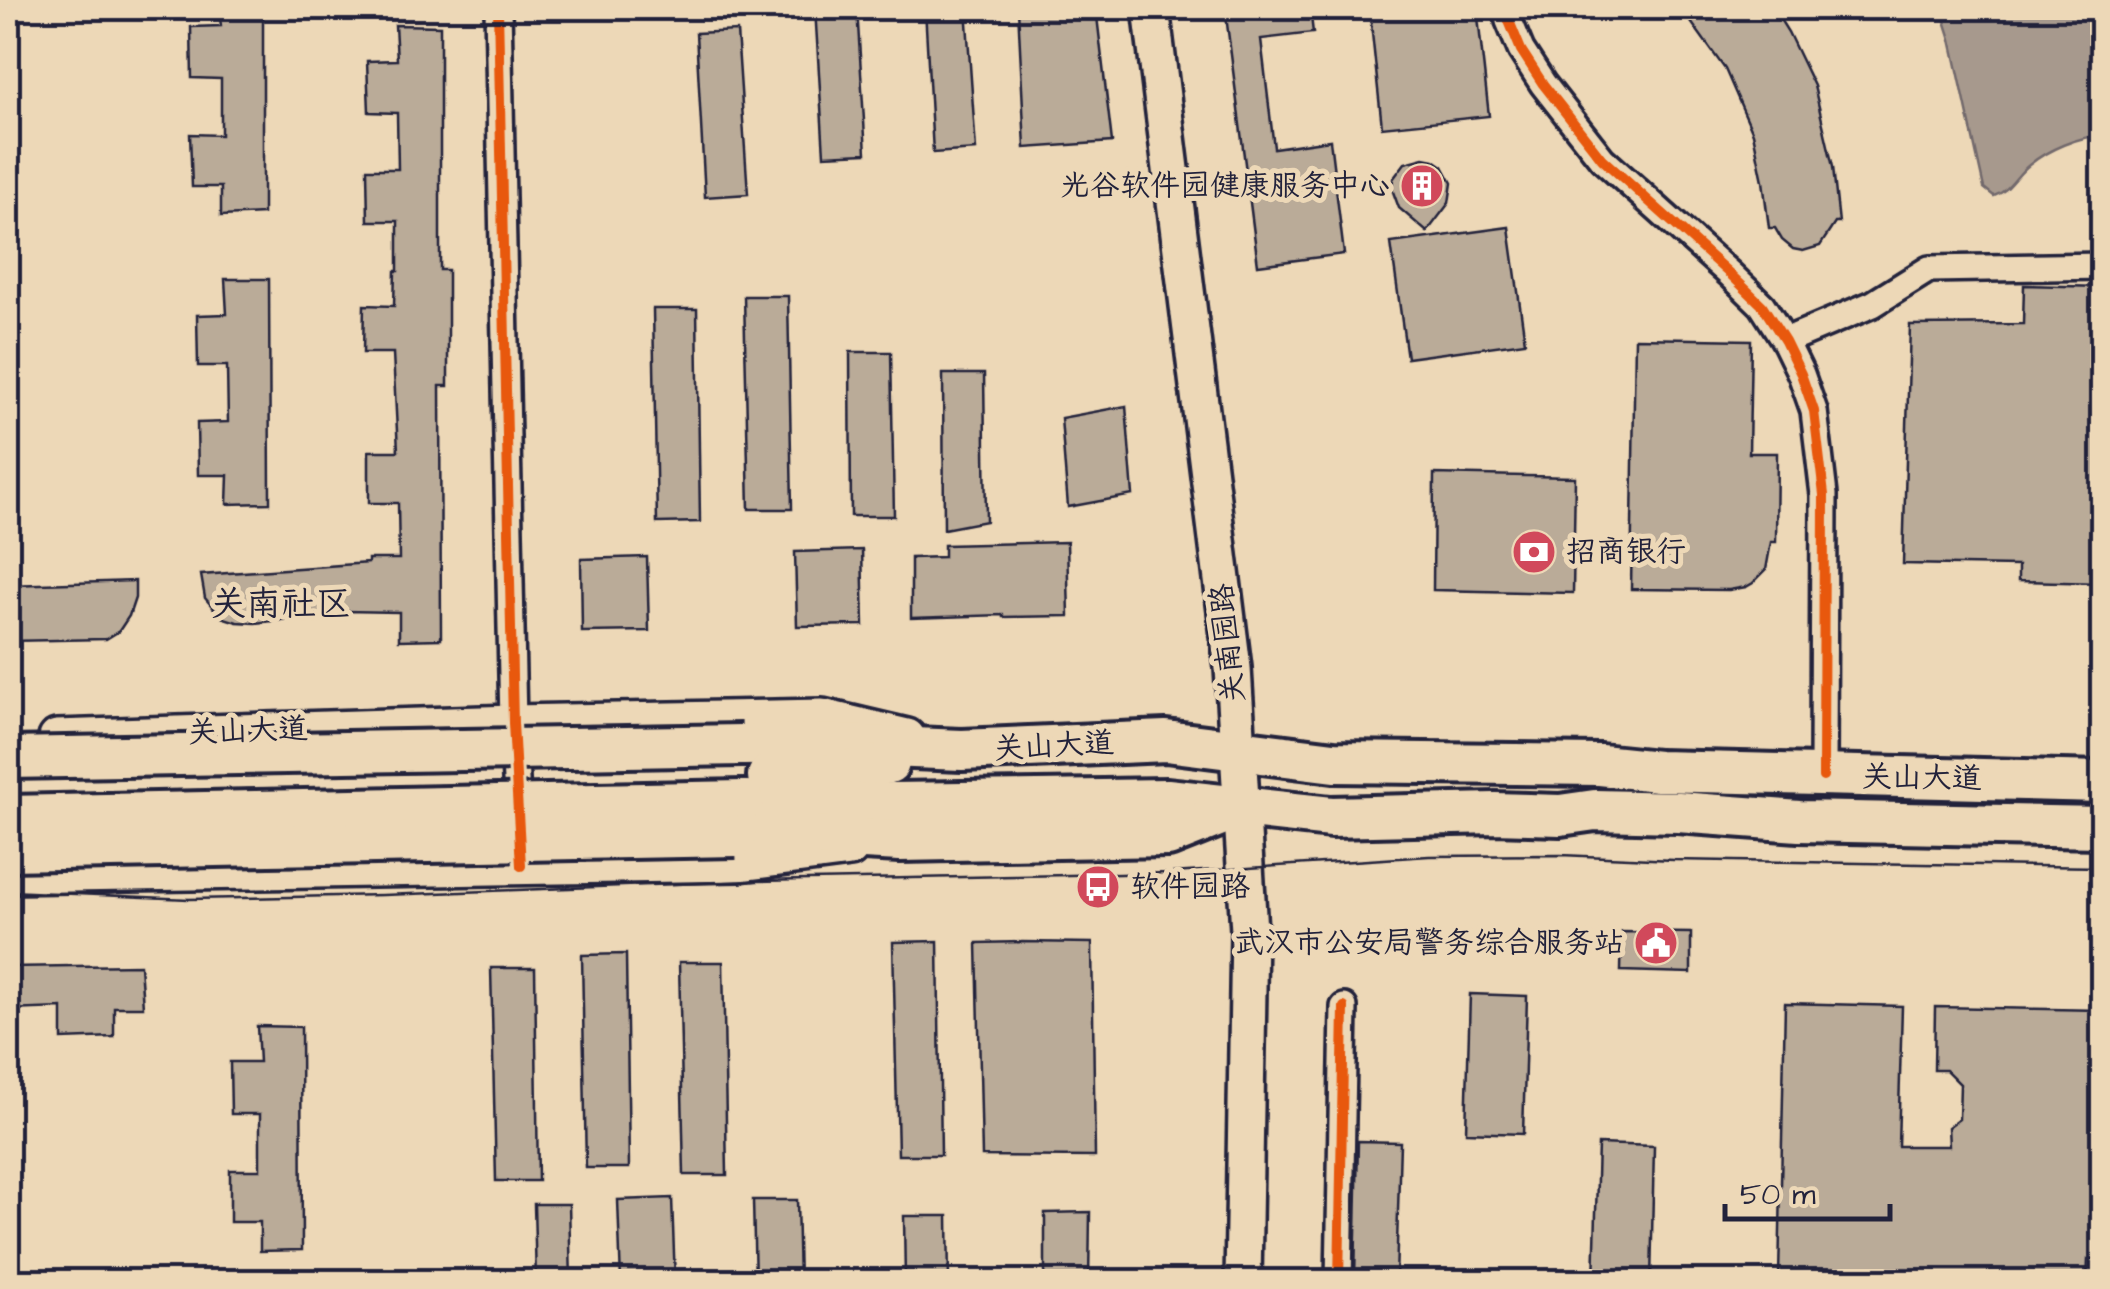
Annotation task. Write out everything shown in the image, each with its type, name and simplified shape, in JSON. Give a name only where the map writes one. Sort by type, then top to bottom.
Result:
[{"type":"main road","name":"关南园路","points":[[1150,8],[1230,648],[1249,751],[1252,808],[1243,1282]]},
{"type":"main road","name":"关南园路","points":[[1175,8],[1256,665],[1249,751]]},
{"type":"main road","name":"关山大道","points":[[8,740],[822,717],[962,750],[1166,740],[1334,762],[1600,765],[1823,777],[2102,782]]},
{"type":"main road","points":[[8,850],[740,790],[962,750]]},
{"type":"main road","points":[[8,758],[740,790],[791,835],[900,841],[1168,836],[1252,808]]},
{"type":"main road","name":"关山大道","points":[[740,790],[828,804],[1167,799],[1331,818],[1560,815],[1595,810],[1799,821],[2102,828]]},
{"type":"main road","points":[[8,791],[740,790]]},
{"type":"main road","points":[[8,816],[740,790]]},
{"type":"main road","name":"关南园路","points":[[1252,808],[1269,930],[1263,1282]]},
{"type":"main road","points":[[8,876],[740,863],[900,841]]},
{"type":"street","points":[[498,8],[520,866]]},
{"type":"street","points":[[1507,8],[1520,50],[1602,160],[1762,305],[1802,374],[1814,412],[1823,481],[1823,777]]},
{"type":"street","points":[[1785,341],[1873,304],[1929,269],[2102,266]]},
{"type":"street","points":[[1340,1282],[1344,1007]]},
{"type":"shaded area","points":[[1941,8],[2102,8],[2102,135],[2073,141],[2045,154],[1994,196],[1984,188]]},
{"type":"building","points":[[219,8],[263,8],[263,214],[221,216],[221,187],[192,187],[190,134],[221,135],[221,79],[192,78],[191,27],[221,26]]},
{"type":"building","points":[[815,8],[857,8],[866,153],[824,155]]},
{"type":"building","points":[[925,8],[966,8],[976,150],[933,153]]},
{"type":"building","points":[[1018,8],[1096,8],[1112,142],[1025,148]]},
{"type":"building","points":[[1225,8],[1310,8],[1313,33],[1261,39],[1274,148],[1330,140],[1344,254],[1258,265]]},
{"type":"building","points":[[1477,8],[1489,116],[1382,127],[1370,14]]},
{"type":"building","points":[[1681,8],[1773,8],[1788,32],[1814,86],[1833,167],[1839,223],[1835,223],[1820,246],[1803,251],[1793,249],[1775,228],[1769,228],[1753,133],[1725,69]]},
{"type":"building","points":[[395,25],[440,26],[440,270],[448,270],[448,386],[440,386],[441,639],[399,640],[399,612],[344,611],[237,622],[221,617],[205,598],[201,575],[399,559],[398,503],[369,503],[369,451],[398,451],[393,353],[363,353],[364,305],[394,306],[398,271],[398,221],[368,221],[367,169],[398,169],[397,113],[369,112],[367,61],[397,60]]},
{"type":"building","points":[[737,31],[748,194],[705,197],[696,33]]},
{"type":"building","name":"光谷软件园健康服务中心","points":[[1424,158],[1443,166],[1452,183],[1449,203],[1427,232],[1399,208],[1392,189],[1393,179],[1405,163]]},
{"type":"building","points":[[1509,227],[1525,342],[1407,358],[1391,243]]},
{"type":"building","points":[[225,279],[269,279],[270,503],[227,504],[228,475],[198,475],[197,423],[228,422],[227,366],[198,366],[197,315],[227,314]]},
{"type":"building","points":[[2024,285],[2102,287],[2102,583],[2018,581],[2018,566],[1903,564],[1910,325],[2023,324]]},
{"type":"building","points":[[744,296],[788,296],[792,509],[749,509]]},
{"type":"building","points":[[653,309],[697,309],[700,522],[657,523]]},
{"type":"building","points":[[1635,338],[1751,340],[1749,453],[1777,453],[1776,542],[1771,542],[1766,570],[1746,587],[1631,589]]},
{"type":"building","points":[[850,352],[891,352],[894,516],[851,516]]},
{"type":"building","points":[[943,374],[984,374],[986,521],[944,529]]},
{"type":"building","points":[[1126,406],[1133,495],[1068,507],[1061,418]]},
{"type":"building","points":[[1434,474],[1575,477],[1573,593],[1433,590]]},
{"type":"building","points":[[1067,542],[1069,616],[911,618],[911,558],[944,557],[944,545]]},
{"type":"building","points":[[862,550],[864,625],[797,626],[795,552]]},
{"type":"building","points":[[647,557],[649,631],[582,632],[581,559]]},
{"type":"building","points":[[135,581],[129,616],[119,631],[106,639],[8,641],[8,585]]},
{"type":"building","name":"武汉市公安局警务综合服务站","points":[[1622,932],[1691,933],[1691,973],[1621,971]]},
{"type":"building","points":[[938,941],[941,1155],[898,1155],[893,942]]},
{"type":"building","points":[[977,943],[1092,943],[1095,1157],[982,1156]]},
{"type":"building","points":[[626,954],[629,1168],[586,1168],[582,955]]},
{"type":"building","points":[[679,962],[723,962],[727,1175],[684,1175]]},
{"type":"building","points":[[140,965],[143,1007],[114,1007],[114,1037],[62,1039],[62,1008],[8,1010],[8,967]]},
{"type":"building","points":[[491,968],[535,968],[538,1181],[496,1181]]},
{"type":"building","points":[[1470,994],[1527,996],[1523,1134],[1466,1132]]},
{"type":"building","points":[[1785,1003],[1902,1006],[1898,1146],[1949,1146],[1948,1127],[1959,1119],[1960,1084],[1946,1070],[1934,1070],[1935,1007],[2102,1010],[2102,1259],[2088,1259],[2087,1282],[1779,1277]]},
{"type":"building","points":[[257,1026],[301,1027],[302,1250],[260,1251],[260,1222],[230,1222],[230,1170],[260,1170],[260,1114],[231,1114],[230,1062],[259,1062]]},
{"type":"building","points":[[1358,1141],[1400,1142],[1396,1280],[1355,1279]]},
{"type":"building","points":[[1598,1144],[1654,1146],[1651,1282],[1594,1282]]},
{"type":"building","points":[[672,1198],[675,1282],[621,1282],[618,1200]]},
{"type":"building","points":[[753,1200],[797,1200],[799,1282],[755,1282]]},
{"type":"building","points":[[534,1204],[569,1204],[571,1282],[536,1282]]},
{"type":"building","points":[[1090,1212],[1089,1282],[1045,1282],[1045,1213]]},
{"type":"building","points":[[904,1216],[948,1216],[949,1282],[905,1282]]},
{"type":"tram line","points":[[8,891],[189,899],[383,895],[756,881],[1172,873],[1429,856],[1561,855],[2102,867]]},
{"type":"cycle path","points":[[498,8],[513,723],[521,866]]},
{"type":"cycle path","points":[[1507,8],[1521,50],[1602,159],[1762,305],[1801,374],[1814,411],[1824,495],[1823,777]]},
{"type":"cycle path","points":[[1339,1282],[1344,1007]]},
{"type":"place","name":"光谷软件园健康服务中心","points":[[1422,186]]},
{"type":"place","name":"招商银行","points":[[1534,552]]},
{"type":"place","name":"软件园路","points":[[1098,887]]},
{"type":"place","name":"武汉市公安局警务综合服务站","points":[[1656,943]]},
{"type":"district","name":"关南社区","points":[[281,604]]}]
